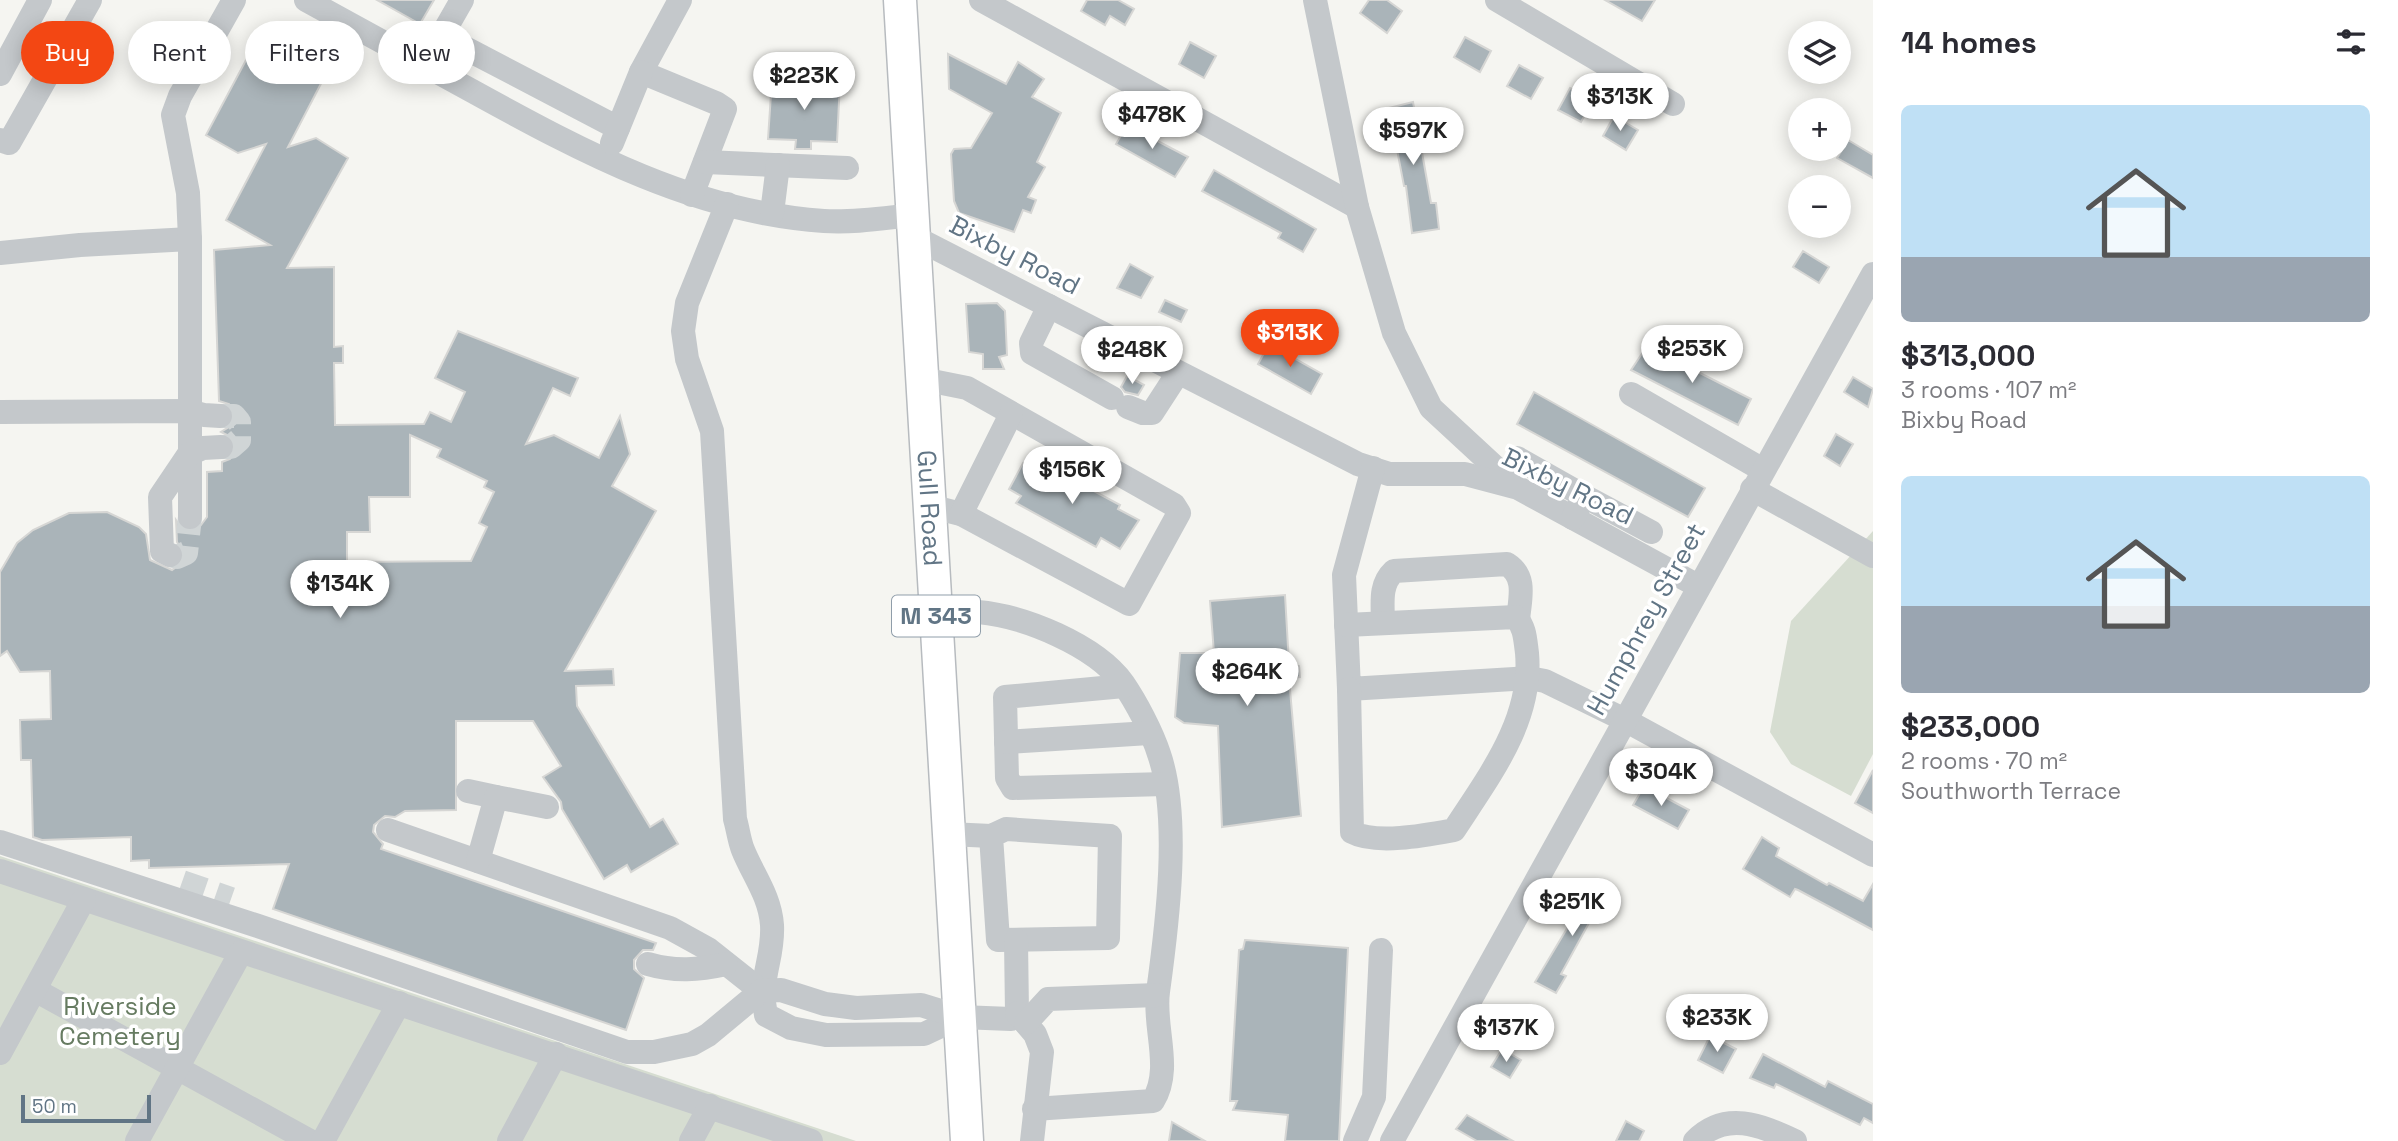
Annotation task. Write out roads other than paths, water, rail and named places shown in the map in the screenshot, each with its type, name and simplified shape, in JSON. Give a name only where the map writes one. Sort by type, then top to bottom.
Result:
[{"type":"main road","name":"Gull Road","points":[[900,0],[967,1141]]},
{"type":"street","points":[[0,75],[40,0]]},
{"type":"street","points":[[0,139],[9,143],[90,0]]},
{"type":"street","points":[[190,517],[190,239],[188,193],[173,115],[180,96],[234,0]]},
{"type":"street","points":[[306,0],[378,39]]},
{"type":"street","points":[[450,21],[462,0]]},
{"type":"street","points":[[605,160],[641,72],[680,0]]},
{"type":"street","points":[[981,0],[1357,207]]},
{"type":"street","points":[[1315,0],[1357,207],[1394,333],[1431,408],[1518,488]]},
{"type":"street","points":[[1497,0],[1673,104]]},
{"type":"street","points":[[475,54],[618,128]]},
{"type":"street","points":[[641,72],[725,109],[692,195]]},
{"type":"street","points":[[460,84],[605,160],[692,195],[772,213],[824,221],[868,220],[914,226]]},
{"type":"street","points":[[515,115],[532,84]]},
{"type":"street","points":[[705,162],[847,168]]},
{"type":"street","points":[[772,213],[778,165]]},
{"type":"street","points":[[727,204],[687,303],[683,331],[687,359],[712,431],[735,818],[743,849],[769,904],[772,925],[770,956],[761,991],[766,1014],[791,1028],[826,1035],[924,1034],[960,1017]]},
{"type":"street","name":"Bixby Road","points":[[914,226],[1049,306],[1324,448],[1373,468],[1404,475],[1465,474],[1518,488],[1698,586]]},
{"type":"street","points":[[0,253],[80,244],[190,239]]},
{"type":"street","name":"Humphrey Street","points":[[1392,1141],[1623,719],[1873,274]]},
{"type":"street","points":[[1049,306],[1031,343],[1032,354],[1120,403],[1143,413],[1152,413],[1178,373]]},
{"type":"street","points":[[922,379],[967,388],[1174,505],[1179,513],[1129,604],[961,514],[929,506]]},
{"type":"street","points":[[1631,394],[1873,556]]},
{"type":"street","points":[[0,412],[189,411],[220,416]]},
{"type":"street","points":[[961,514],[1011,414]]},
{"type":"street","points":[[170,555],[162,551],[160,497],[189,454],[204,448],[221,447]]},
{"type":"street","points":[[1517,458],[1651,532]]},
{"type":"street","points":[[1346,625],[1516,617],[1524,628],[1529,678],[1518,723],[1454,830],[1416,836],[1362,838],[1352,832],[1344,575],[1373,468]]},
{"type":"street","points":[[1573,518],[1584,496]]},
{"type":"street","points":[[1383,623],[1383,588],[1385,579],[1394,571],[1507,564],[1517,571],[1521,580],[1518,620]]},
{"type":"street","points":[[935,614],[978,612],[1039,626],[1089,652],[1124,686],[1159,754],[1165,784],[1169,857],[1165,955],[1157,995],[1162,1044],[1160,1090],[1153,1101],[1034,1109]]},
{"type":"street","points":[[1349,689],[1529,678],[1545,681],[1623,719],[1873,855]]},
{"type":"street","points":[[1124,686],[1005,697],[1007,778],[1013,788],[1165,784]]},
{"type":"street","points":[[1006,742],[1149,733]]},
{"type":"street","points":[[468,791],[547,807]]},
{"type":"street","points":[[478,861],[496,797]]},
{"type":"street","points":[[949,834],[992,836],[1006,829],[1110,836],[1108,938],[998,940],[992,836]]},
{"type":"street","points":[[388,830],[670,928],[726,964],[761,991]]},
{"type":"street","points":[[0,842],[244,921],[274,920],[599,1032],[627,1052],[654,1052],[692,1044],[708,1035],[761,991],[782,990],[825,1004],[856,1009],[921,1005],[960,1017],[1010,1019],[1021,1018],[1048,999],[1157,995]]},
{"type":"street","points":[[0,871],[811,1141]]},
{"type":"street","points":[[158,893],[161,884],[182,883]]},
{"type":"street","points":[[231,899],[241,906],[244,921]]},
{"type":"street","points":[[0,1054],[84,900]]},
{"type":"street","points":[[1016,940],[1021,1018],[1035,1034],[1042,1052],[1032,1141]]},
{"type":"street","points":[[1355,1141],[1374,1097],[1381,950]]},
{"type":"street","points":[[137,1141],[241,952]]},
{"type":"street","points":[[648,964],[668,970],[702,970],[726,964]]},
{"type":"street","points":[[35,990],[310,1141]]},
{"type":"street","points":[[323,1141],[399,1003]]},
{"type":"street","points":[[509,1141],[556,1054]]},
{"type":"street","points":[[691,1141],[710,1106]]},
{"type":"street","points":[[1695,1141],[1705,1130],[1718,1124],[1749,1124],[1796,1141]]},
{"type":"tunnel","points":[[220,416],[234,416],[239,422],[239,440],[231,447],[221,447]]},
{"type":"tunnel","points":[[170,555],[177,557],[186,553],[190,517]]},
{"type":"tunnel","points":[[182,882],[231,899]]},
{"type":"park label","name":"Riverside Cemetery","points":[[120,1021]]}]
